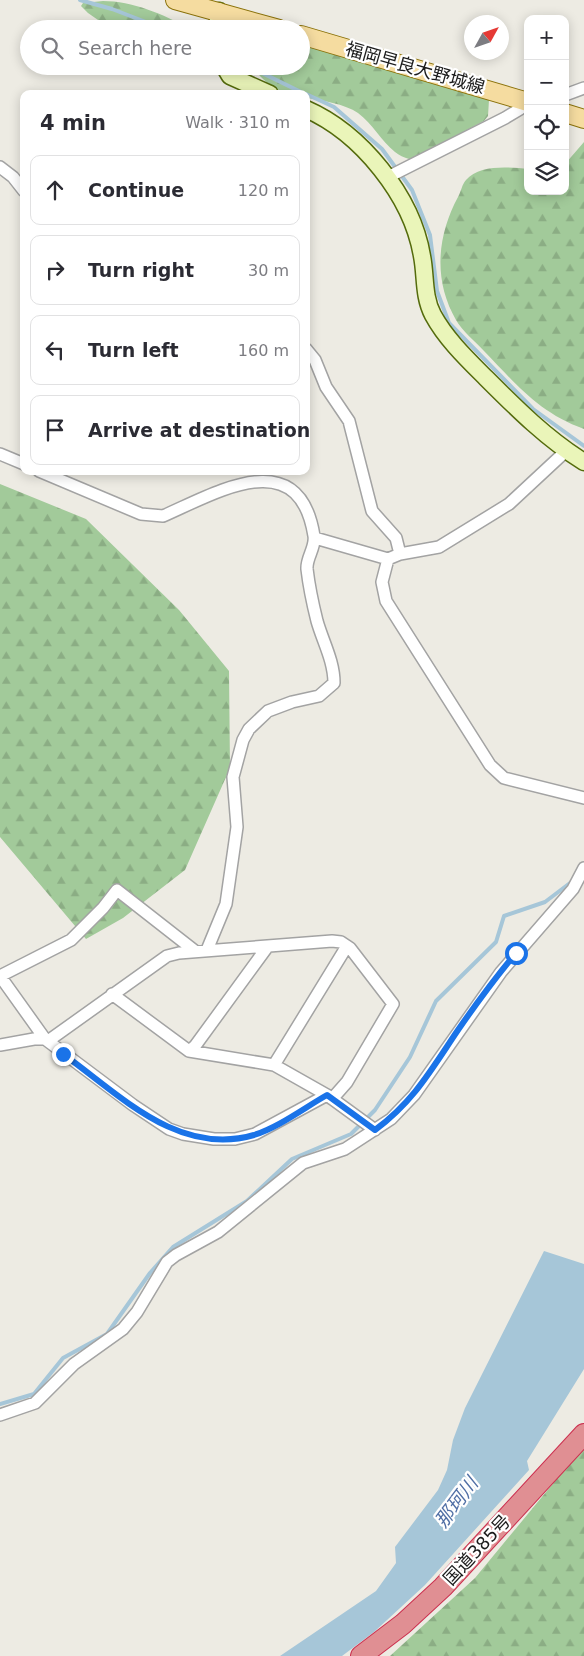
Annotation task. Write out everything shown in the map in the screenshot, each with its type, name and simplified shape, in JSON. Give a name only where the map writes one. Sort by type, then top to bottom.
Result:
[{"type":"highway","name":"国道385号","points":[[361,1656],[402,1624],[444,1587],[584,1434]]},
{"type":"main road","points":[[175,0],[213,20]]},
{"type":"main road","name":"福岡早良大野城線","points":[[310,38],[524,101]]},
{"type":"main road","points":[[569,114],[584,119]]},
{"type":"street","points":[[229,75],[261,90]]},
{"type":"street","points":[[569,94],[584,88]]},
{"type":"street","points":[[388,177],[505,118],[520,109],[524,103]]},
{"type":"street","points":[[310,111],[340,130],[363,148],[388,177],[413,221],[422,256],[424,287],[432,313],[459,351],[526,418],[566,451],[584,462]]},
{"type":"street","points":[[0,166],[20,186]]},
{"type":"street","points":[[310,354],[315,360],[326,387],[349,421],[372,511],[396,538],[400,554]]},
{"type":"street","points":[[315,538],[388,559],[400,554],[439,547],[509,504],[566,451]]},
{"type":"street","points":[[0,454],[20,462]]},
{"type":"street","points":[[48,475],[141,514],[153,517],[163,516],[235,485],[252,481],[279,484],[292,489],[302,500],[315,538],[306,567],[317,620],[333,667],[334,683],[319,696],[292,702],[268,711],[249,729],[243,740],[233,777],[237,828],[226,904],[207,950]]},
{"type":"street","points":[[388,559],[382,582],[386,601],[490,765],[504,778],[584,798]]},
{"type":"street","points":[[0,1415],[35,1403],[67,1370],[123,1329],[168,1262],[176,1255],[218,1232],[303,1163],[345,1149],[391,1119],[414,1095],[485,991],[573,889],[584,868]]},
{"type":"street","points":[[0,1045],[34,1038],[47,1040],[157,961],[179,953],[195,951],[332,941],[341,942],[347,946],[392,999],[393,1004],[347,1082],[330,1097],[255,1134],[235,1139],[199,1137],[169,1129],[47,1040],[0,976],[71,940],[103,908],[117,890],[195,951]]},
{"type":"street","points":[[189,1051],[195,1046],[268,946]]},
{"type":"street","points":[[274,1066],[347,946]]},
{"type":"street","points":[[112,994],[189,1051],[274,1066],[330,1097],[375,1130]]},
{"type":"green space","points":[[103,1],[125,3],[148,9],[173,20],[98,20],[81,6],[83,3]]},
{"type":"green space","points":[[310,46],[483,97],[489,100],[488,116],[484,121],[465,131],[444,152],[424,163],[398,154],[390,148],[368,122],[353,110],[326,101],[310,99],[310,90],[279,90],[259,75],[310,75]]},
{"type":"green space","points":[[584,142],[584,429],[554,415],[541,406],[507,375],[462,328],[449,305],[441,274],[442,243],[446,227],[466,180],[479,171],[487,169],[524,169],[524,195],[569,195],[569,159]]},
{"type":"green space","points":[[0,484],[86,519],[179,610],[229,671],[230,768],[185,870],[123,918],[86,939],[0,837]]},
{"type":"green space","points":[[584,1446],[584,1656],[390,1656],[475,1578]]},
{"type":"water","name":"那珂川","points":[[544,1251],[584,1264],[584,1369],[527,1461],[529,1470],[425,1585],[374,1632],[342,1656],[280,1656],[376,1591],[396,1563],[395,1547],[438,1490],[447,1470],[453,1440],[465,1408]]},
{"type":"waterway","points":[[80,0],[141,20]]},
{"type":"waterway","points":[[266,75],[297,90]]},
{"type":"waterway","points":[[310,96],[334,107],[382,149],[412,190],[430,235],[437,291],[449,323],[533,409],[584,446]]},
{"type":"waterway","points":[[0,1404],[34,1394],[63,1358],[107,1334],[150,1273],[173,1247],[247,1201],[292,1159],[351,1134],[375,1110],[410,1057],[436,1001],[496,942],[504,916],[545,902],[574,880]]},
{"type":"route","points":[[63,1054],[152,1118],[169,1129],[183,1134],[214,1139],[235,1139],[255,1134],[277,1124],[327,1095],[375,1130],[391,1119],[408,1103],[476,1003],[516,953]]}]
